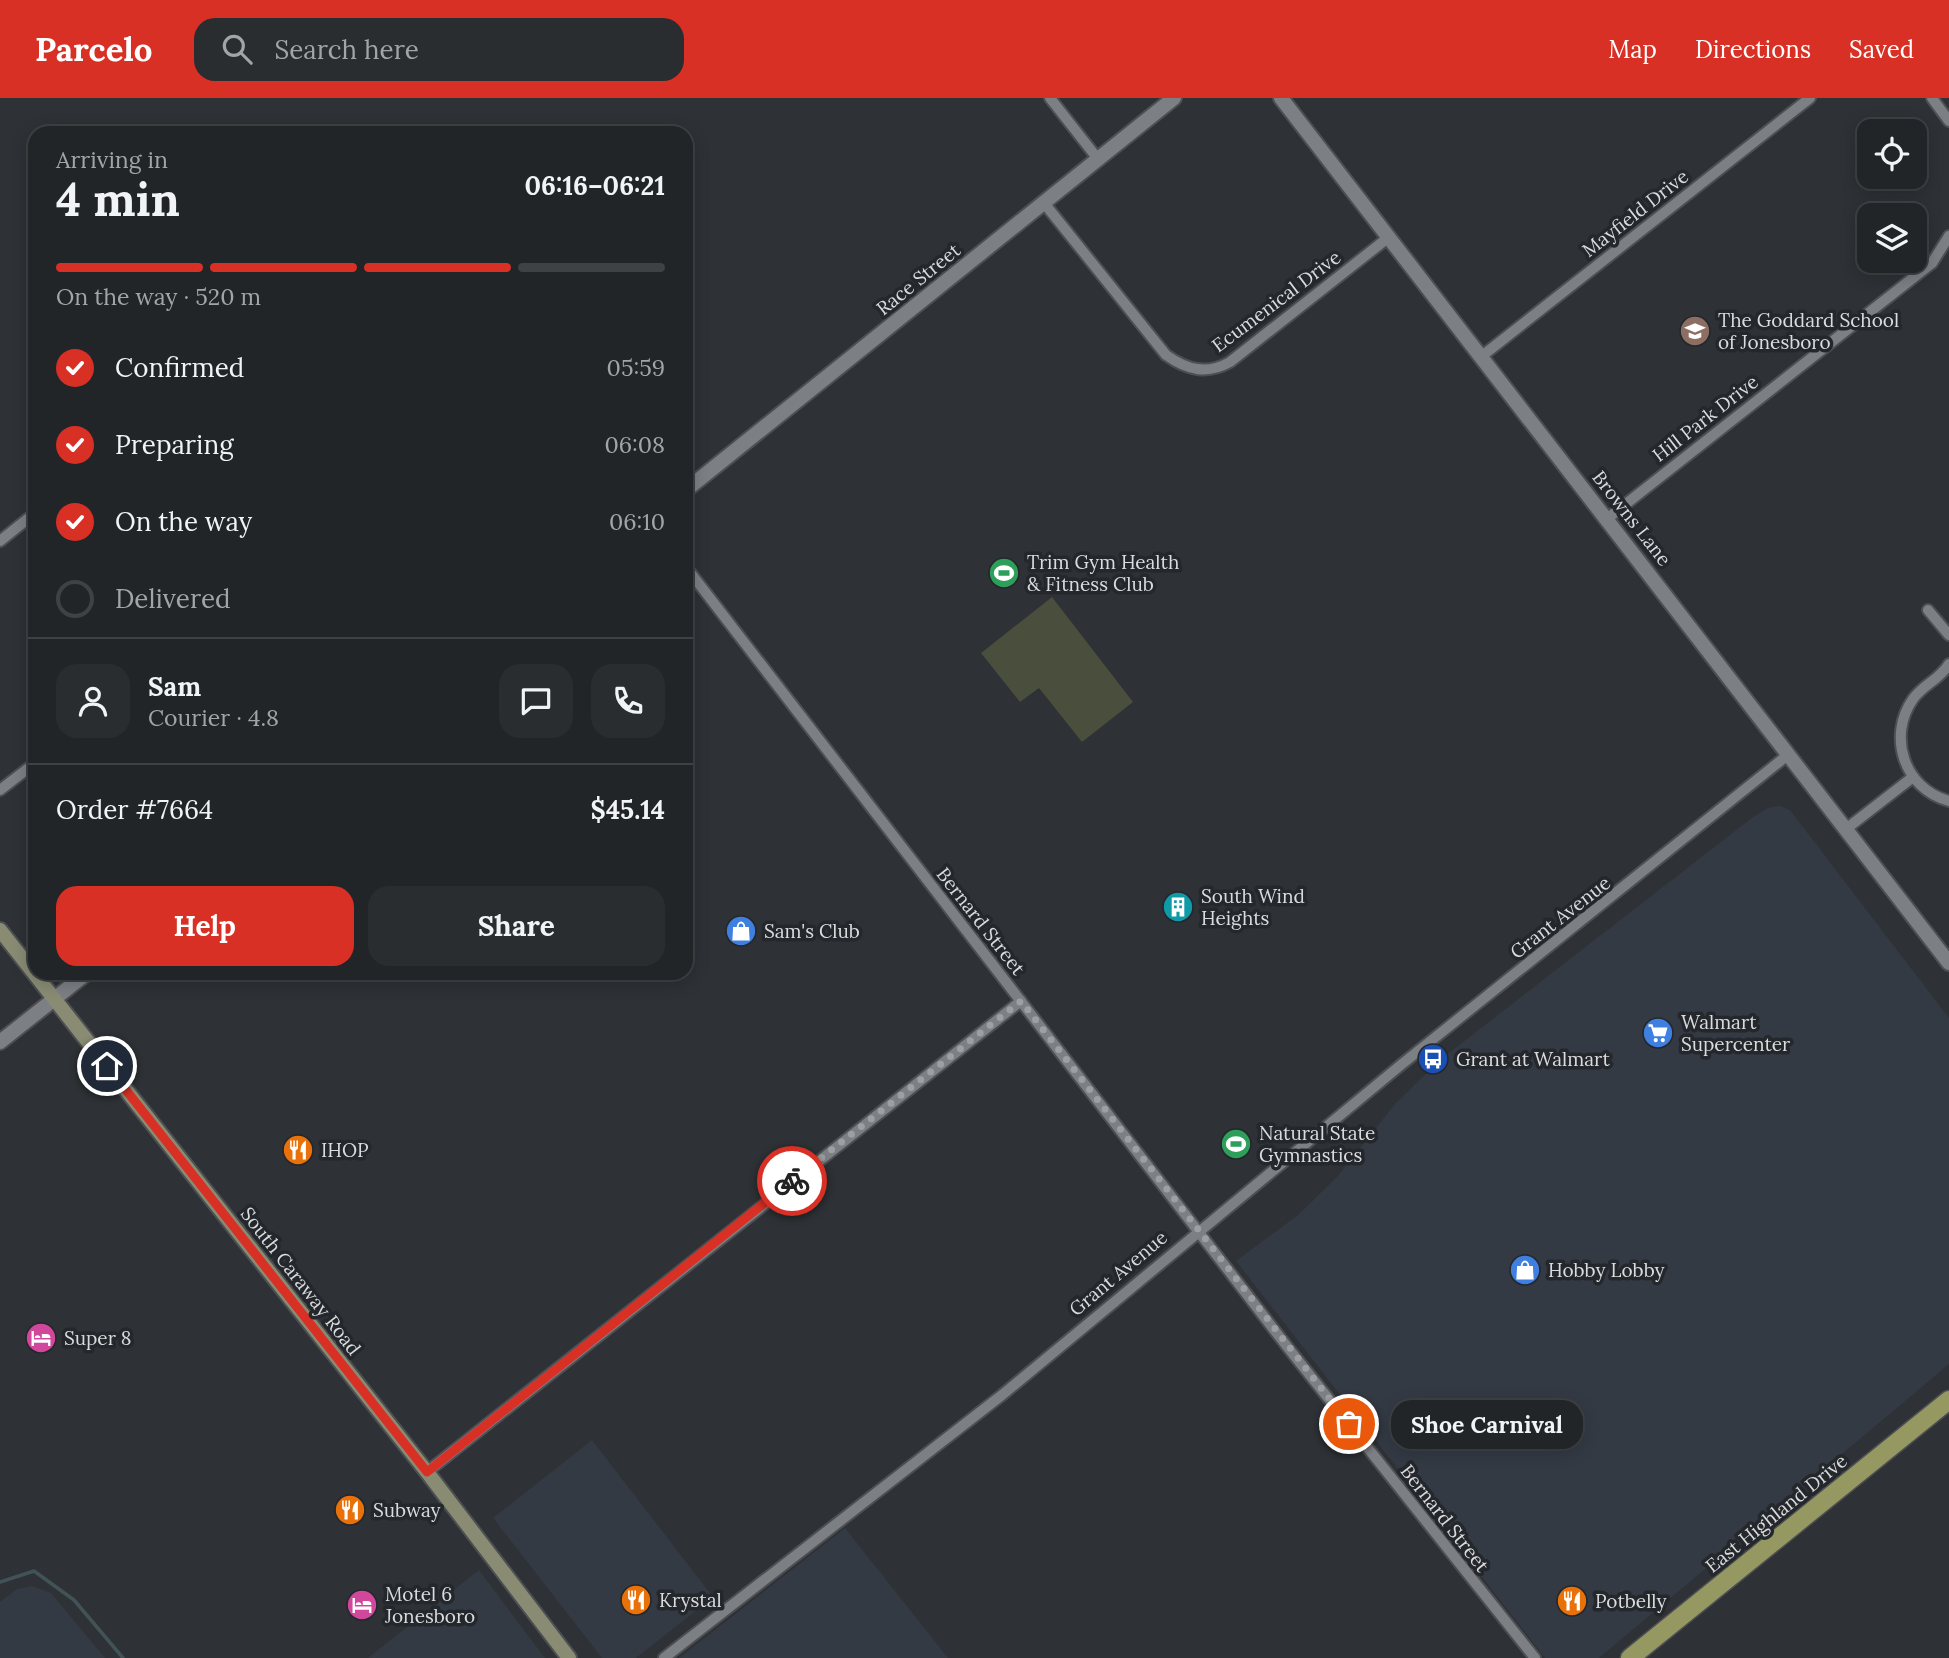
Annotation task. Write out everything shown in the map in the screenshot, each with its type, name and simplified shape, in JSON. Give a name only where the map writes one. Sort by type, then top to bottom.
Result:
[{"type":"main road","name":"South Caraway Road","points":[[0,930],[28,966]]},
{"type":"main road","name":"South Caraway Road","points":[[39,980],[427,1472],[569,1658]]},
{"type":"main road","name":"East Highland Drive","points":[[1630,1658],[1949,1400]]},
{"type":"street","points":[[1050,98],[1098,159]]},
{"type":"street","name":"Race Street","points":[[693,484],[1174,98]]},
{"type":"street","name":"Browns Lane","points":[[1281,98],[1949,963]]},
{"type":"street","name":"Mayfield Drive","points":[[1482,356],[1810,98]]},
{"type":"street","points":[[1932,98],[1949,121]]},
{"type":"street","name":"Ecumenical Drive","points":[[1044,202],[1166,355],[1179,365],[1203,370],[1230,362],[1389,237]]},
{"type":"street","name":"Hill Park Drive","points":[[1608,518],[1932,263],[1949,236]]},
{"type":"street","points":[[0,541],[28,519]]},
{"type":"street","name":"Bernard Street","points":[[693,576],[1289,1349],[1535,1658]]},
{"type":"street","points":[[1928,610],[1949,635]]},
{"type":"street","points":[[1949,664],[1914,698],[1900,731],[1903,758],[1913,777],[1928,792],[1949,801]]},
{"type":"street","name":"Grant Avenue","points":[[664,1658],[1009,1389],[1199,1229],[1789,754]]},
{"type":"street","points":[[0,790],[28,768]]},
{"type":"street","points":[[1846,829],[1913,777]]},
{"type":"street","points":[[0,1042],[77,980]]},
{"type":"street","points":[[427,1472],[1021,1001]]},
{"type":"shaded area","points":[[1780,806],[1790,810],[1949,1018],[1949,1364],[1599,1658],[1545,1658],[1236,1261],[1298,1215],[1337,1177],[1395,1104],[1440,1060],[1753,817],[1768,808]]},
{"type":"shaded area","points":[[592,1440],[713,1597],[636,1658],[602,1658],[493,1518]]},
{"type":"shaded area","points":[[845,1528],[948,1658],[679,1658]]},
{"type":"shaded area","points":[[479,1570],[545,1658],[368,1658]]},
{"type":"shaded area","points":[[32,1586],[51,1593],[105,1658],[0,1658],[0,1602],[17,1589]]},
{"type":"green space","points":[[1052,597],[1133,702],[1082,742],[1039,688],[1020,702],[981,653]]},
{"type":"waterway","points":[[0,1582],[34,1571],[74,1600],[123,1658]]},
{"type":"way so far","points":[[792,1181],[1021,1001],[1349,1424]]},
{"type":"place","name":"The Goddard School of Jonesboro","points":[[1695,331]]},
{"type":"place","name":"Trim Gym Health & Fitness Club","points":[[1004,573]]},
{"type":"place","name":"South Wind Heights","points":[[1178,907]]},
{"type":"place","name":"Sam's Club","points":[[741,931]]},
{"type":"place","name":"Walmart Supercenter","points":[[1658,1033]]},
{"type":"place","name":"Grant at Walmart","points":[[1433,1059]]},
{"type":"place","name":"Natural State Gymnastics","points":[[1236,1144]]},
{"type":"place","name":"IHOP","points":[[298,1150]]},
{"type":"place","name":"Hobby Lobby","points":[[1525,1270]]},
{"type":"place","name":"Super 8","points":[[41,1338]]},
{"type":"place","name":"Shoe Carnival","points":[[1349,1424]]},
{"type":"place","name":"Subway","points":[[350,1510]]},
{"type":"place","name":"Krystal","points":[[636,1600]]},
{"type":"place","name":"Potbelly","points":[[1572,1601]]},
{"type":"place","name":"Motel 6 Jonesboro","points":[[362,1605]]},
{"type":"route","points":[[107,1066],[427,1472],[792,1181]]}]
